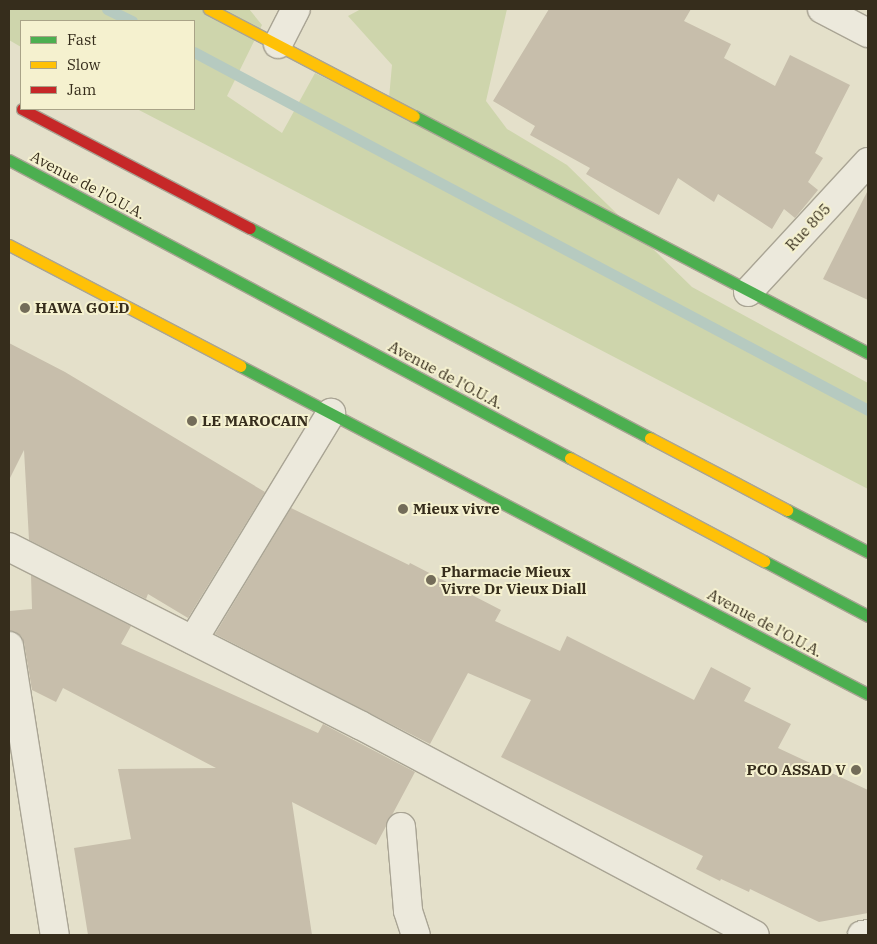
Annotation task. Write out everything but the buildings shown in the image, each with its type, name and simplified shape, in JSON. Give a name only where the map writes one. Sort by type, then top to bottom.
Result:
[{"type":"main road","points":[[209,9],[868,353]]},
{"type":"main road","points":[[9,102],[20,108]]},
{"type":"main road","points":[[23,110],[868,552]]},
{"type":"main road","name":"Avenue de l'O.U.A.","points":[[9,160],[868,616]]},
{"type":"main road","name":"Avenue de l'O.U.A.","points":[[9,245],[868,694]]},
{"type":"street","points":[[278,44],[296,9]]},
{"type":"street","points":[[822,9],[868,33]]},
{"type":"street","name":"Rue 805","points":[[748,292],[868,162]]},
{"type":"street","points":[[193,640],[331,413]]},
{"type":"street","points":[[9,547],[360,725],[755,935]]},
{"type":"street","points":[[9,646],[55,935]]},
{"type":"street","points":[[401,827],[408,911],[416,935]]},
{"type":"street","points":[[862,935],[868,934]]},
{"type":"green space","points":[[9,9],[249,9],[262,25],[227,96],[282,133],[315,73],[388,109],[392,65],[348,16],[361,9],[507,9],[486,101],[507,129],[567,165],[692,287],[868,383],[868,489],[139,110],[195,110],[195,20],[20,20],[20,46],[9,40]]},
{"type":"waterway","points":[[107,9],[130,20]]},
{"type":"waterway","points":[[195,53],[868,410]]},
{"type":"traffic: fast","points":[[414,116],[868,353]]},
{"type":"traffic: fast","points":[[9,160],[570,458]]},
{"type":"traffic: fast","points":[[250,228],[650,438]]},
{"type":"traffic: fast","points":[[240,366],[868,694]]},
{"type":"traffic: fast","points":[[787,510],[868,552]]},
{"type":"traffic: fast","points":[[764,561],[868,616]]},
{"type":"traffic: slow","points":[[209,9],[414,116]]},
{"type":"traffic: slow","points":[[9,245],[240,366]]},
{"type":"traffic: slow","points":[[650,438],[787,510]]},
{"type":"traffic: slow","points":[[570,458],[764,561]]},
{"type":"traffic: jam","points":[[24,110],[250,228]]},
{"type":"place","name":"HAWA GOLD","points":[[25,308]]},
{"type":"place","name":"LE MAROCAIN","points":[[192,421]]},
{"type":"place","name":"Mieux vivre","points":[[403,509]]},
{"type":"place","name":"Pharmacie Mieux Vivre Dr Vieux Diall","points":[[431,580]]},
{"type":"place","name":"PCO ASSAD V","points":[[856,770]]}]
